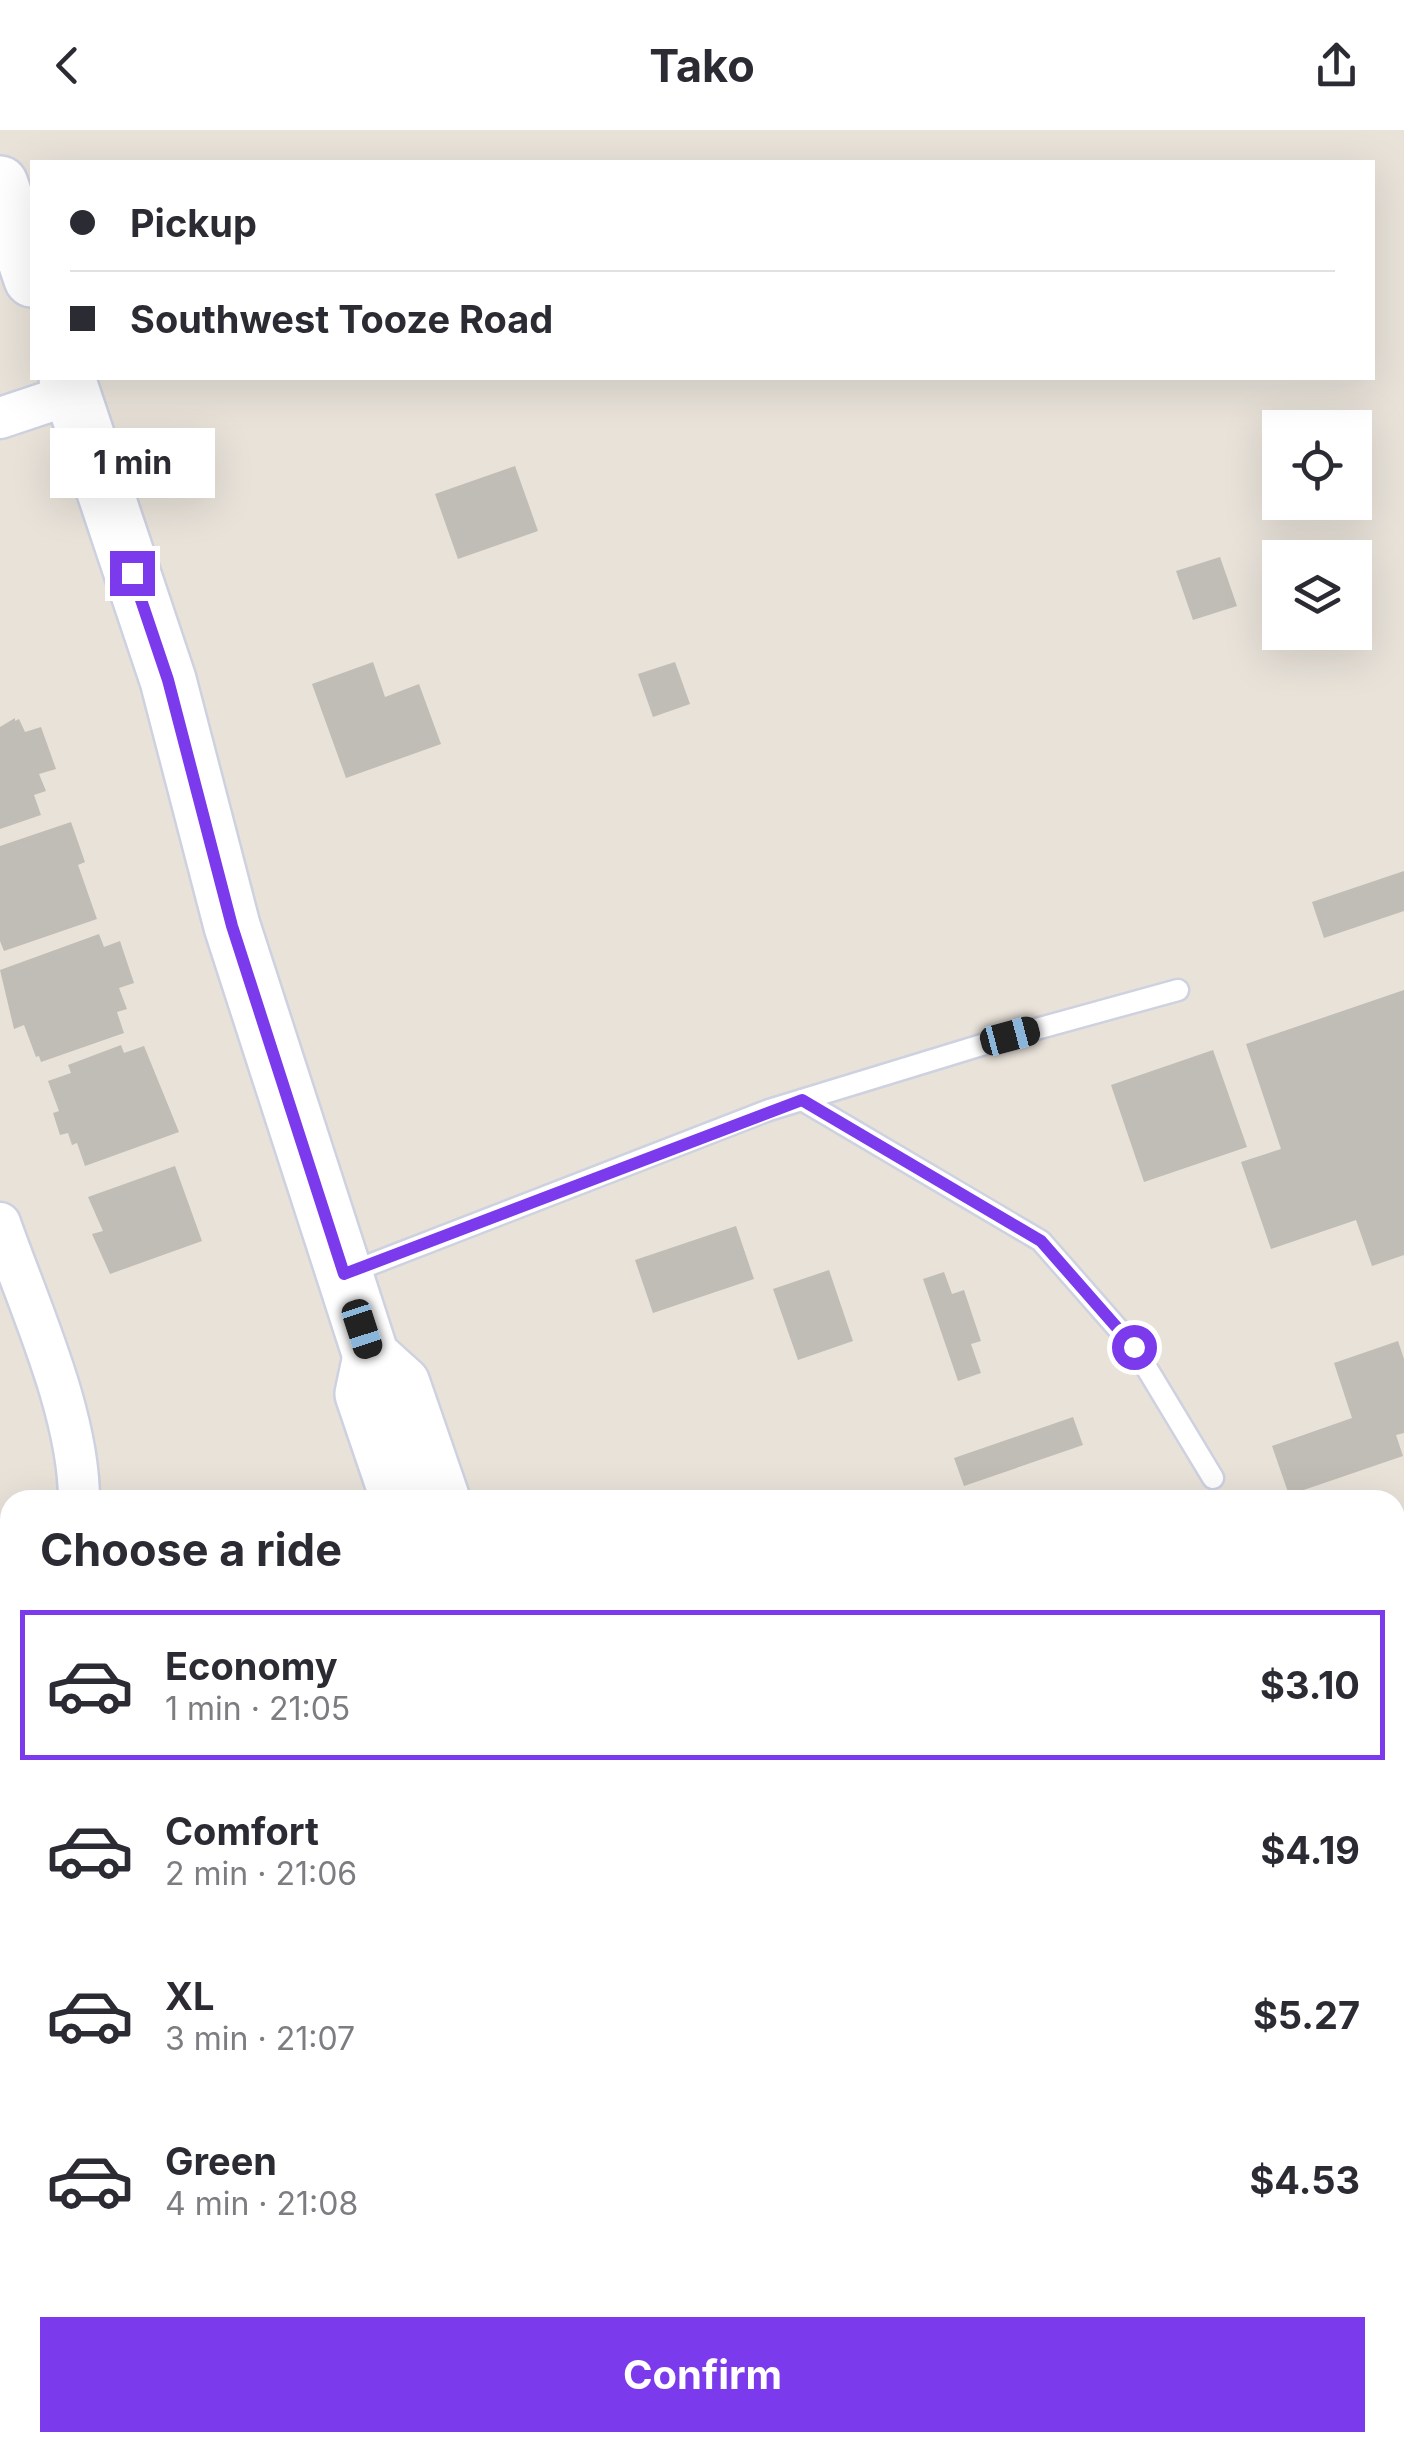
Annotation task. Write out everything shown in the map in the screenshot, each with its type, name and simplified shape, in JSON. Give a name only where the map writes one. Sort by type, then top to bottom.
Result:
[{"type":"main road","points":[[0,184],[30,273]]},
{"type":"main road","points":[[69,386],[168,680],[232,926],[371,1356],[402,1384],[439,1490]]},
{"type":"main road","points":[[371,1356],[363,1394],[396,1490]]},
{"type":"street","points":[[0,418],[69,386]]},
{"type":"street","points":[[0,1223],[63,1404],[79,1490]]},
{"type":"lane","points":[[344,1274],[802,1100],[1010,1036],[1178,990]]},
{"type":"lane","points":[[802,1100],[1041,1241],[1134,1347],[1213,1478]]},
{"type":"building","points":[[515,466],[538,531],[458,559],[435,494]]},
{"type":"building","points":[[1220,557],[1237,606],[1193,620],[1176,571]]},
{"type":"building","points":[[373,662],[385,697],[419,684],[441,744],[346,778],[312,684]]},
{"type":"building","points":[[675,662],[690,704],[653,717],[638,674]]},
{"type":"building","points":[[15,718],[25,732],[41,727],[56,769],[39,774],[46,791],[34,795],[41,815],[0,829],[0,727]]},
{"type":"building","points":[[71,822],[85,862],[78,865],[97,919],[4,951],[0,941],[0,846]]},
{"type":"building","points":[[1404,871],[1404,911],[1324,938],[1312,902]]},
{"type":"building","points":[[99,934],[104,947],[120,941],[134,983],[119,988],[127,1009],[117,1012],[124,1033],[41,1062],[24,1025],[14,1029],[0,970]]},
{"type":"building","points":[[1404,990],[1404,1255],[1372,1266],[1356,1220],[1271,1249],[1241,1162],[1281,1149],[1246,1044]]},
{"type":"building","points":[[121,1045],[124,1053],[144,1046],[179,1132],[85,1166],[77,1143],[72,1145],[68,1133],[60,1135],[53,1113],[59,1111],[48,1081],[71,1073],[68,1065]]},
{"type":"building","points":[[1213,1050],[1247,1147],[1144,1182],[1111,1085]]},
{"type":"building","points":[[175,1166],[202,1241],[110,1274],[92,1234],[103,1231],[88,1197]]},
{"type":"building","points":[[736,1226],[754,1279],[653,1313],[635,1260]]},
{"type":"building","points":[[829,1270],[853,1341],[798,1360],[773,1289]]},
{"type":"building","points":[[944,1272],[952,1294],[964,1290],[981,1341],[971,1344],[981,1373],[958,1381],[923,1279]]},
{"type":"building","points":[[1398,1341],[1404,1359],[1404,1433],[1396,1435],[1403,1456],[1304,1490],[1287,1490],[1272,1446],[1352,1418],[1334,1363]]},
{"type":"building","points":[[1073,1417],[1083,1445],[964,1486],[954,1458]]},
{"type":"route","points":[[132,573],[168,680],[232,926],[344,1274],[802,1100],[1041,1241],[1134,1347]]}]
